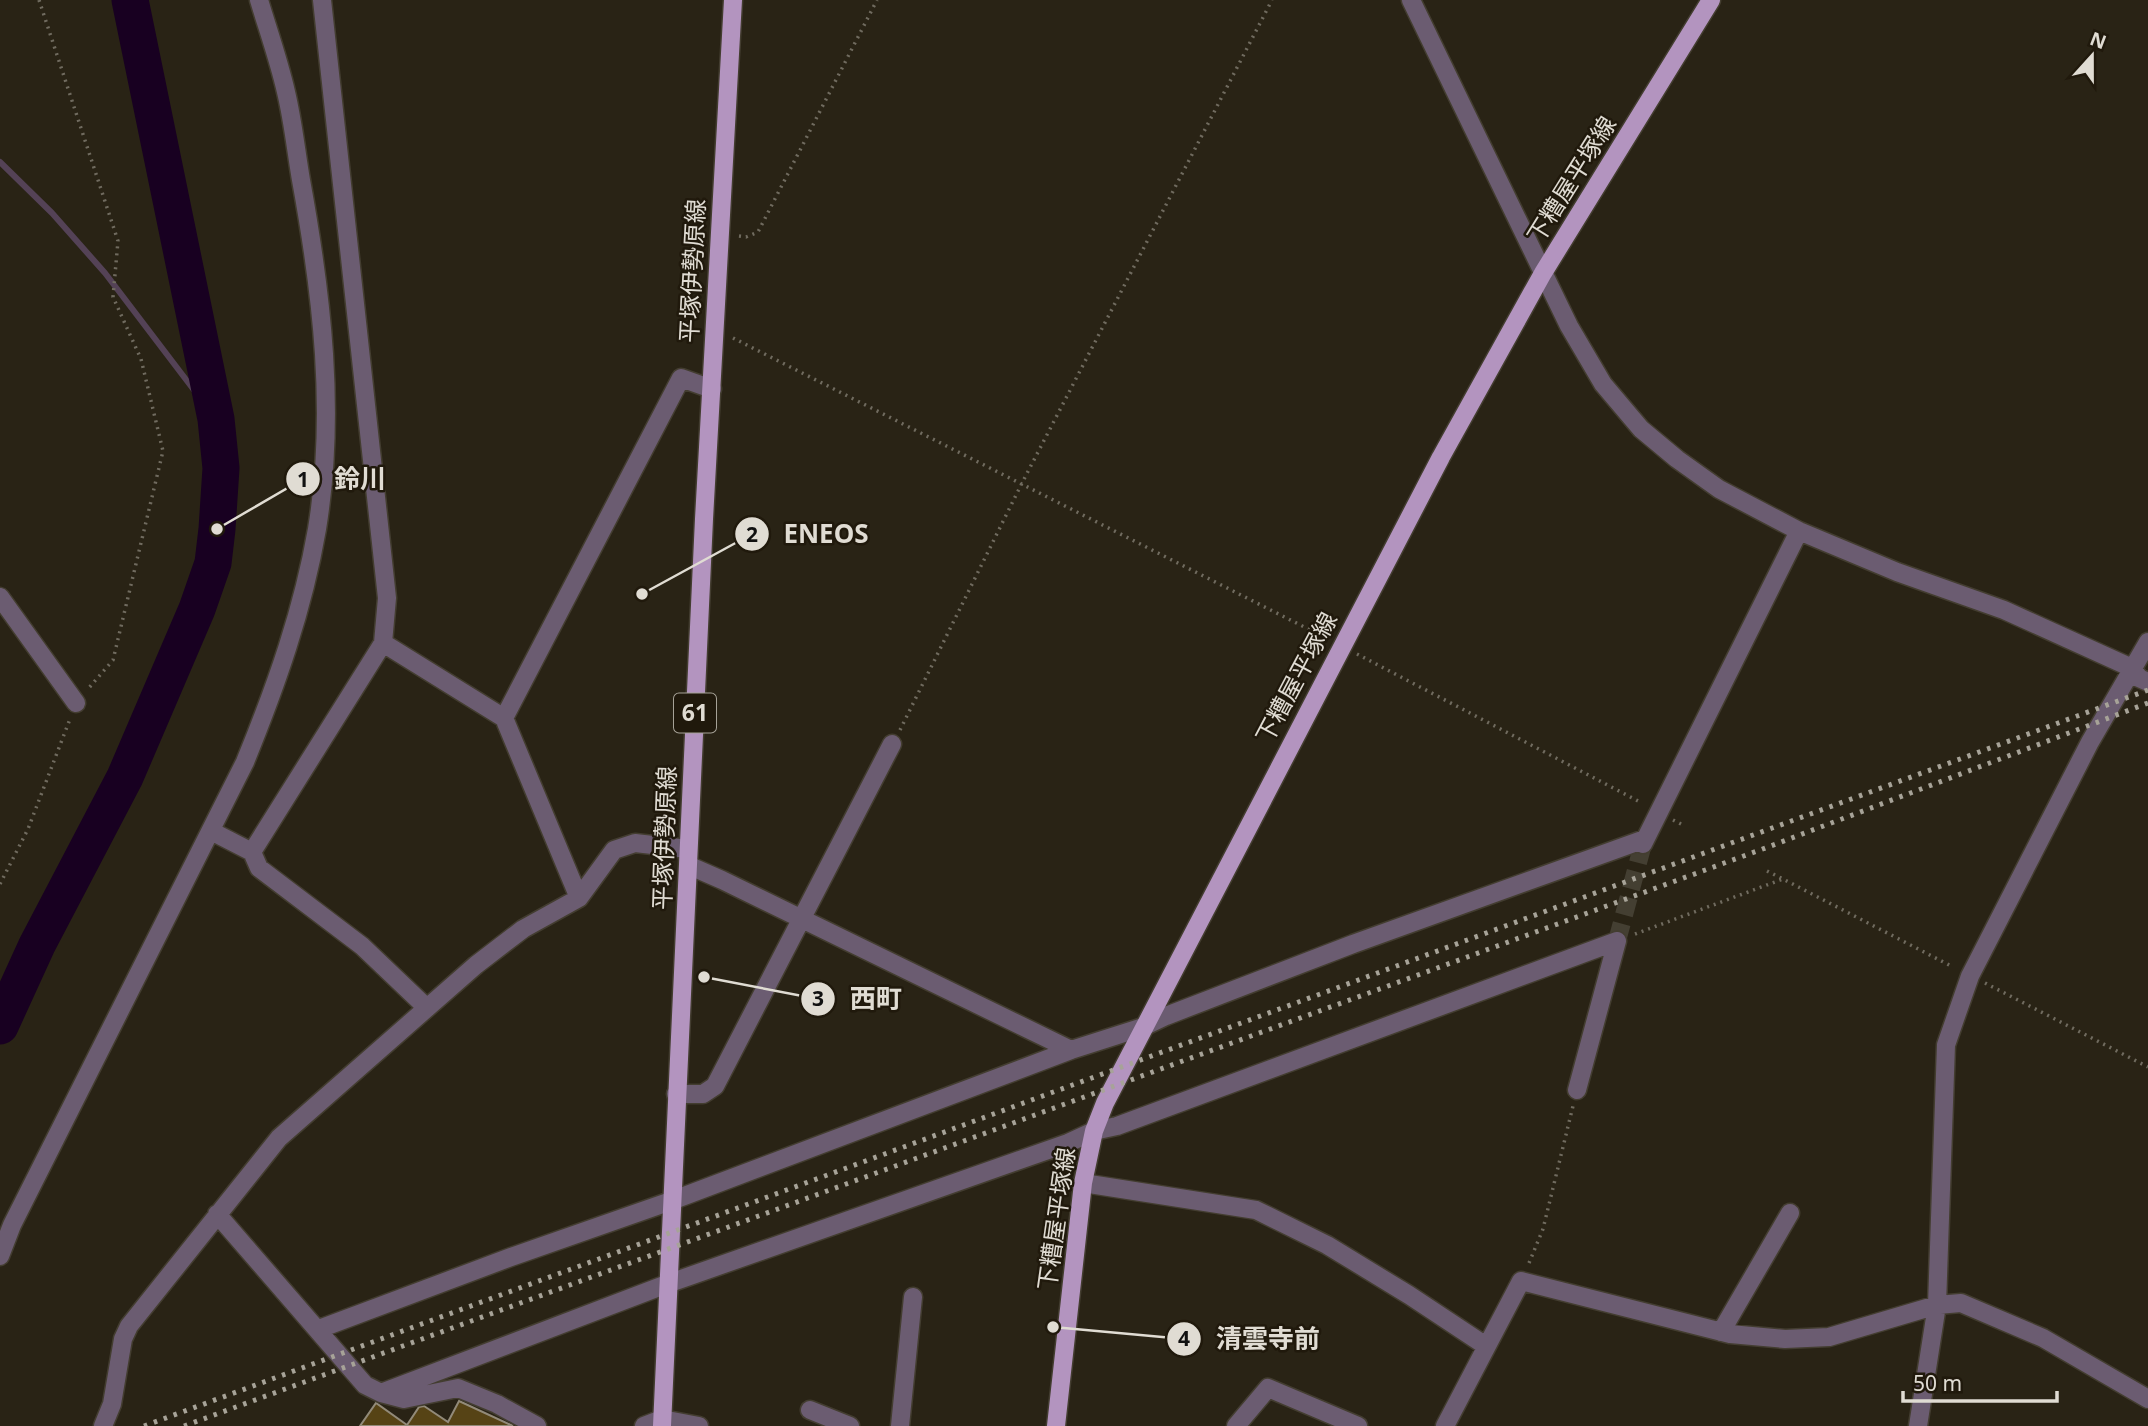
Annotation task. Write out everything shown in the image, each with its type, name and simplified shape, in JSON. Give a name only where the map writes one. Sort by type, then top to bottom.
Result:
[{"type":"main road","name":"平塚伊勢原線","points":[[662,1423],[676,1094],[733,0]]},
{"type":"main road","name":"下糟屋平塚線","points":[[1056,1426],[1083,1183],[1094,1131],[1105,1103],[1441,457],[1543,273],[1711,0]]},
{"type":"street","points":[[0,1256],[12,1225],[245,762],[274,692],[298,616],[317,528],[326,443],[326,378],[312,243],[286,92],[258,0]]},
{"type":"street","points":[[252,852],[383,643],[387,598],[322,0]]},
{"type":"street","points":[[1411,0],[1569,326],[1603,384],[1641,429],[1719,489],[1799,531],[1897,572],[2004,610],[2140,668]]},
{"type":"street","points":[[504,718],[681,378],[712,389]]},
{"type":"street","points":[[319,1329],[671,1201],[1071,1050],[1143,1027],[1353,944],[1644,841],[1799,531]]},
{"type":"street","points":[[0,597],[76,703]]},
{"type":"street","points":[[2148,642],[2139,678],[2148,682]]},
{"type":"street","points":[[383,643],[504,718],[579,898]]},
{"type":"street","points":[[1918,1426],[1937,1305],[1946,1045],[1970,976],[2090,742],[2140,668]]},
{"type":"street","points":[[676,1094],[703,1094],[716,1086],[892,744]]},
{"type":"street","points":[[211,831],[252,852],[259,868],[362,946],[427,1008]]},
{"type":"street","points":[[103,1426],[112,1404],[123,1339],[129,1326],[279,1138],[476,965],[523,929],[579,898],[614,850],[635,843],[689,858],[802,920],[1071,1050]]},
{"type":"street","points":[[1577,1090],[1617,941]]},
{"type":"street","points":[[380,1393],[667,1284],[1068,1143],[1094,1131],[1117,1126],[1617,941]]},
{"type":"street","points":[[1083,1183],[1256,1210],[1326,1245],[1409,1294],[1486,1346]]},
{"type":"street","points":[[1721,1332],[1790,1213]]},
{"type":"street","points":[[217,1214],[365,1385],[380,1393],[404,1399],[458,1388],[497,1404],[537,1426]]},
{"type":"street","points":[[1445,1426],[1521,1281],[1721,1332],[1785,1339],[1829,1337],[1937,1305],[1961,1303],[2043,1338],[2148,1399]]},
{"type":"street","points":[[900,1426],[913,1297]]},
{"type":"street","points":[[1236,1426],[1268,1388],[1358,1426]]},
{"type":"street","points":[[810,1410],[850,1426]]},
{"type":"street","points":[[644,1426],[662,1423],[699,1426]]},
{"type":"path","points":[[0,884],[28,830],[76,703],[113,660],[163,451],[141,359],[113,297],[118,241],[39,0]]},
{"type":"path","points":[[719,234],[746,237],[758,232],[877,0]]},
{"type":"path","points":[[892,744],[1022,482],[1272,0]]},
{"type":"path","points":[[714,336],[738,338],[1342,646],[1683,825]]},
{"type":"path","points":[[1768,871],[2148,1067]]},
{"type":"path","points":[[1617,941],[1783,879]]},
{"type":"path","points":[[1521,1281],[1543,1229],[1577,1090]]},
{"type":"building","points":[[459,1401],[513,1426],[360,1426],[376,1403],[407,1425],[419,1407],[424,1406],[448,1422]]},
{"type":"waterway","points":[[0,1026],[37,945],[125,777],[197,609],[213,563],[221,468],[216,419],[130,0]]},
{"type":"waterway","points":[[0,162],[52,213],[105,273],[216,419]]},
{"type":"tunnel","points":[[1617,941],[1643,844]]},
{"type":"railway","points":[[144,1426],[2148,690]]},
{"type":"railway","points":[[184,1426],[1760,850],[2148,703]]},
{"type":"place","name":"鈴川","points":[[217,529]]},
{"type":"place","name":"ENEOS","points":[[642,594]]},
{"type":"place","name":"西町","points":[[704,977]]},
{"type":"place","name":"清雲寺前","points":[[1053,1327]]}]
